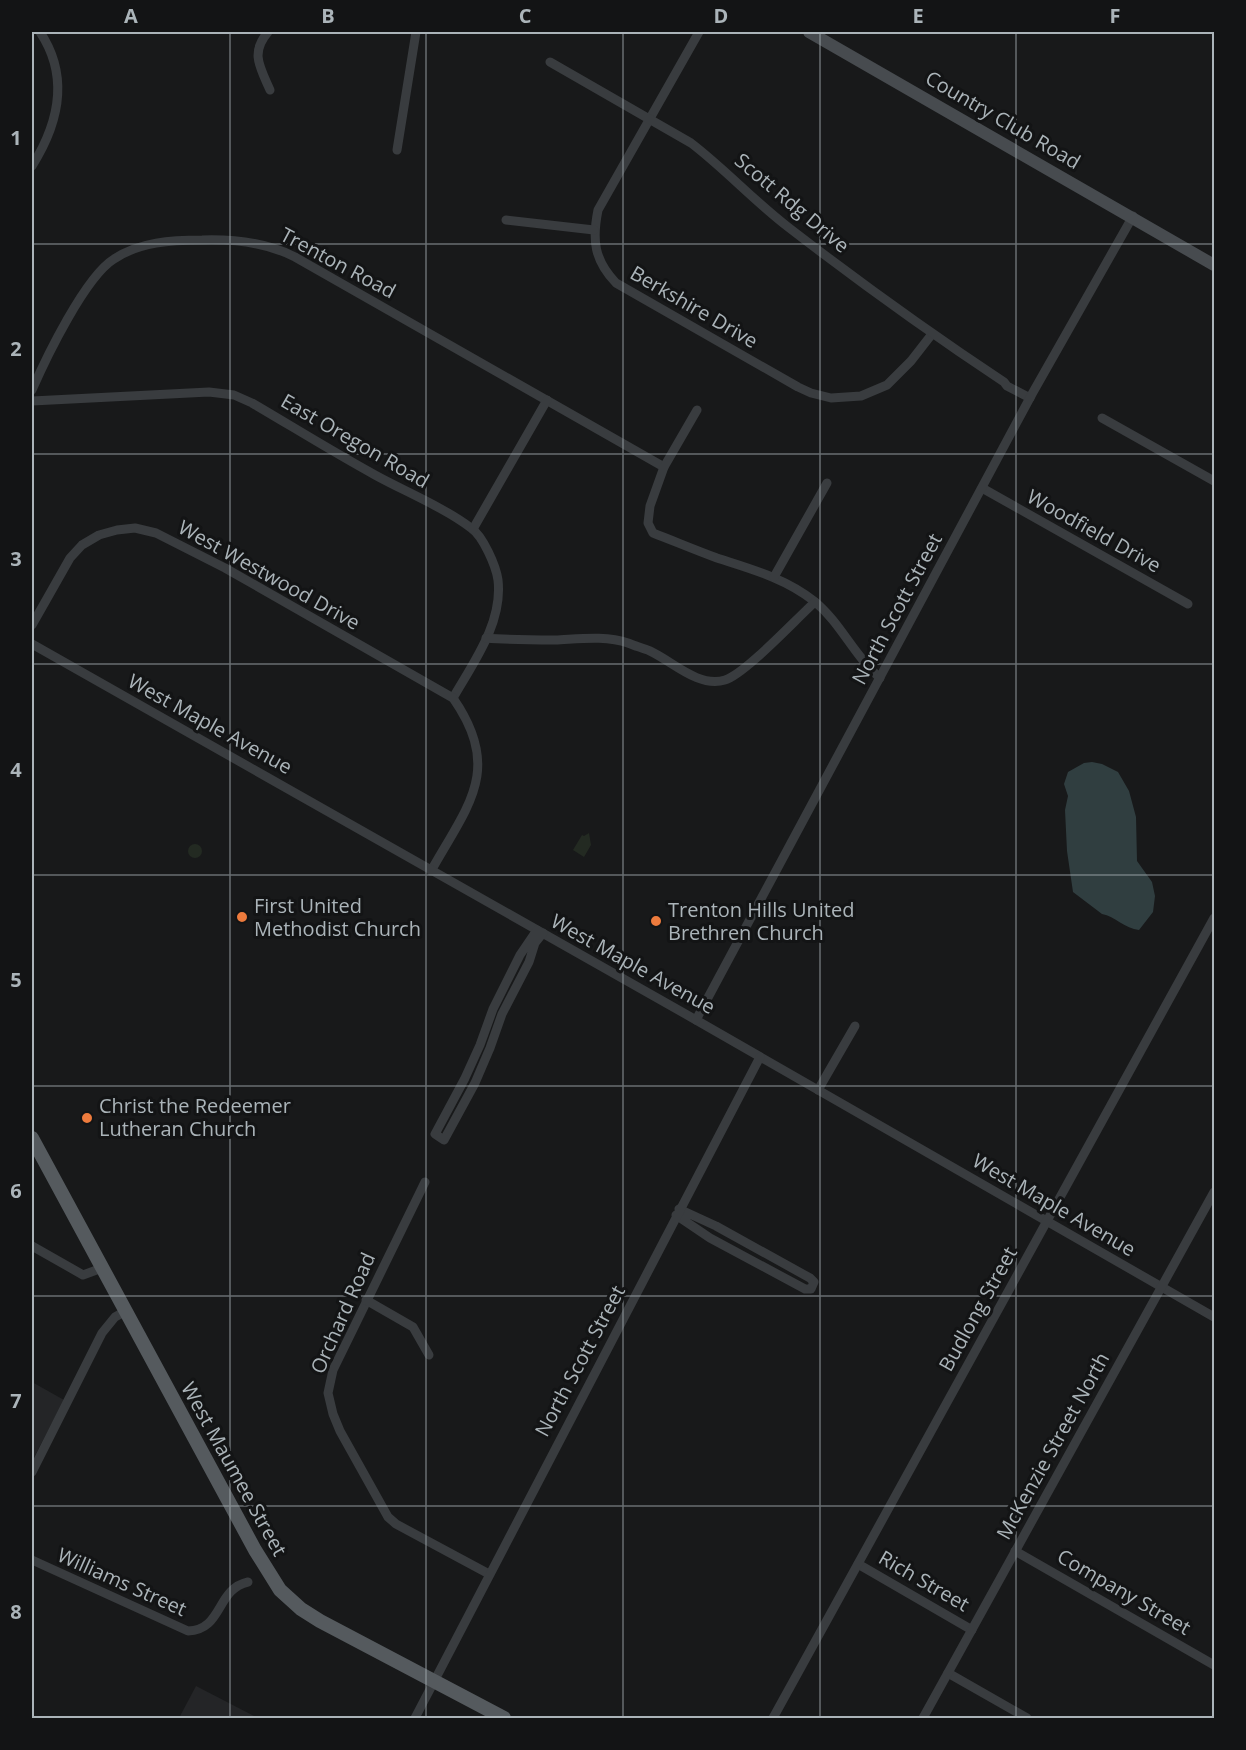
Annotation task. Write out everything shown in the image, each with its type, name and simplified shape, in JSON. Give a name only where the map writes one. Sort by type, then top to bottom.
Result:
[{"type":"main road","name":"West Maumee Street","points":[[32,1138],[124,1312],[255,1550],[280,1590],[301,1609],[320,1621],[500,1718]]},
{"type":"street","points":[[32,166],[50,134],[59,88],[52,56],[40,32]]},
{"type":"street","points":[[267,32],[261,40],[257,62],[270,90]]},
{"type":"street","points":[[397,150],[416,32]]},
{"type":"street","name":"Berkshire Drive","points":[[699,32],[598,210],[594,230],[596,247],[605,271],[616,283],[755,363],[811,393],[831,398],[852,398],[879,389],[895,378],[932,334]]},
{"type":"street","name":"Country Club Road","points":[[809,32],[1215,265]]},
{"type":"street","name":"Scott Rdg Drive","points":[[550,62],[691,143],[787,227],[1007,386],[1031,396]]},
{"type":"street","name":"North Scott Street","points":[[696,1020],[1031,396],[1133,216]]},
{"type":"street","points":[[506,220],[594,230]]},
{"type":"street","name":"Trenton Road","points":[[32,390],[56,341],[87,288],[112,260],[128,251],[160,243],[212,239],[252,242],[278,248],[664,466]]},
{"type":"street","name":"East Oregon Road","points":[[32,401],[209,392],[234,395],[252,403],[473,529],[491,557],[498,581],[495,616],[486,638],[453,698]]},
{"type":"street","points":[[473,529],[547,400]]},
{"type":"street","points":[[697,410],[664,466],[650,506],[648,523],[652,533],[774,577],[814,602],[837,625],[869,669],[880,678]]},
{"type":"street","points":[[1102,418],[1215,481]]},
{"type":"street","points":[[774,577],[827,483]]},
{"type":"street","name":"Woodfield Drive","points":[[982,488],[1188,604]]},
{"type":"street","name":"West Westwood Drive","points":[[32,625],[70,558],[82,545],[108,532],[135,528],[156,533],[225,568],[453,698]]},
{"type":"street","points":[[486,638],[510,640],[592,638],[624,642],[650,651],[698,679],[724,681],[753,660],[814,602]]},
{"type":"street","name":"West Maple Avenue","points":[[32,644],[1215,1317]]},
{"type":"street","points":[[431,871],[471,798],[478,775],[479,760],[476,744],[463,713],[453,698]]},
{"type":"street","name":"Budlong Street","points":[[773,1719],[1215,918]]},
{"type":"street","points":[[497,1012],[490,1048],[475,1083],[444,1140],[435,1134],[497,1012],[520,956],[540,932]]},
{"type":"street","points":[[818,1090],[855,1026]]},
{"type":"street","name":"North Scott Street","points":[[415,1719],[760,1057]]},
{"type":"street","points":[[465,1078],[475,1083]]},
{"type":"street","name":"Orchard Road","points":[[425,1182],[333,1370],[328,1402],[340,1431],[388,1517],[396,1524],[489,1574]]},
{"type":"street","name":"McKenzie Street North","points":[[923,1719],[1215,1192]]},
{"type":"street","points":[[678,1212],[716,1226],[810,1278],[814,1282],[811,1289],[806,1289],[710,1238],[678,1212]]},
{"type":"street","points":[[32,1246],[83,1275],[102,1268]]},
{"type":"street","points":[[757,1263],[763,1252]]},
{"type":"street","points":[[366,1300],[413,1327],[429,1355]]},
{"type":"street","points":[[32,1472],[102,1333],[115,1317],[124,1312]]},
{"type":"street","name":"Company Street","points":[[1016,1551],[1215,1665]]},
{"type":"street","name":"Williams Street","points":[[32,1560],[188,1631],[197,1631],[212,1622],[233,1588],[248,1581]]},
{"type":"street","name":"Rich Street","points":[[858,1564],[972,1630]]},
{"type":"street","points":[[948,1673],[1027,1719]]},
{"type":"shaded area","points":[[1092,762],[1118,772],[1129,791],[1136,817],[1137,861],[1152,882],[1155,896],[1153,912],[1139,930],[1102,914],[1073,892],[1067,851],[1065,810],[1068,796],[1064,784],[1068,772],[1084,763]]},
{"type":"shaded area","points":[[589,833],[591,845],[584,857],[573,850],[582,835]]},
{"type":"shaded area","points":[[195,844],[200,846],[202,851],[200,856],[195,858],[190,856],[188,851],[190,846]]},
{"type":"shaded area","points":[[32,1382],[64,1400],[32,1461]]},
{"type":"shaded area","points":[[196,1686],[258,1718],[179,1718]]},
{"type":"place","name":"First United Methodist Church","points":[[242,917]]},
{"type":"place","name":"Trenton Hills United Brethren Church","points":[[656,921]]},
{"type":"place","name":"Christ the Redeemer Lutheran Church","points":[[87,1118]]}]
